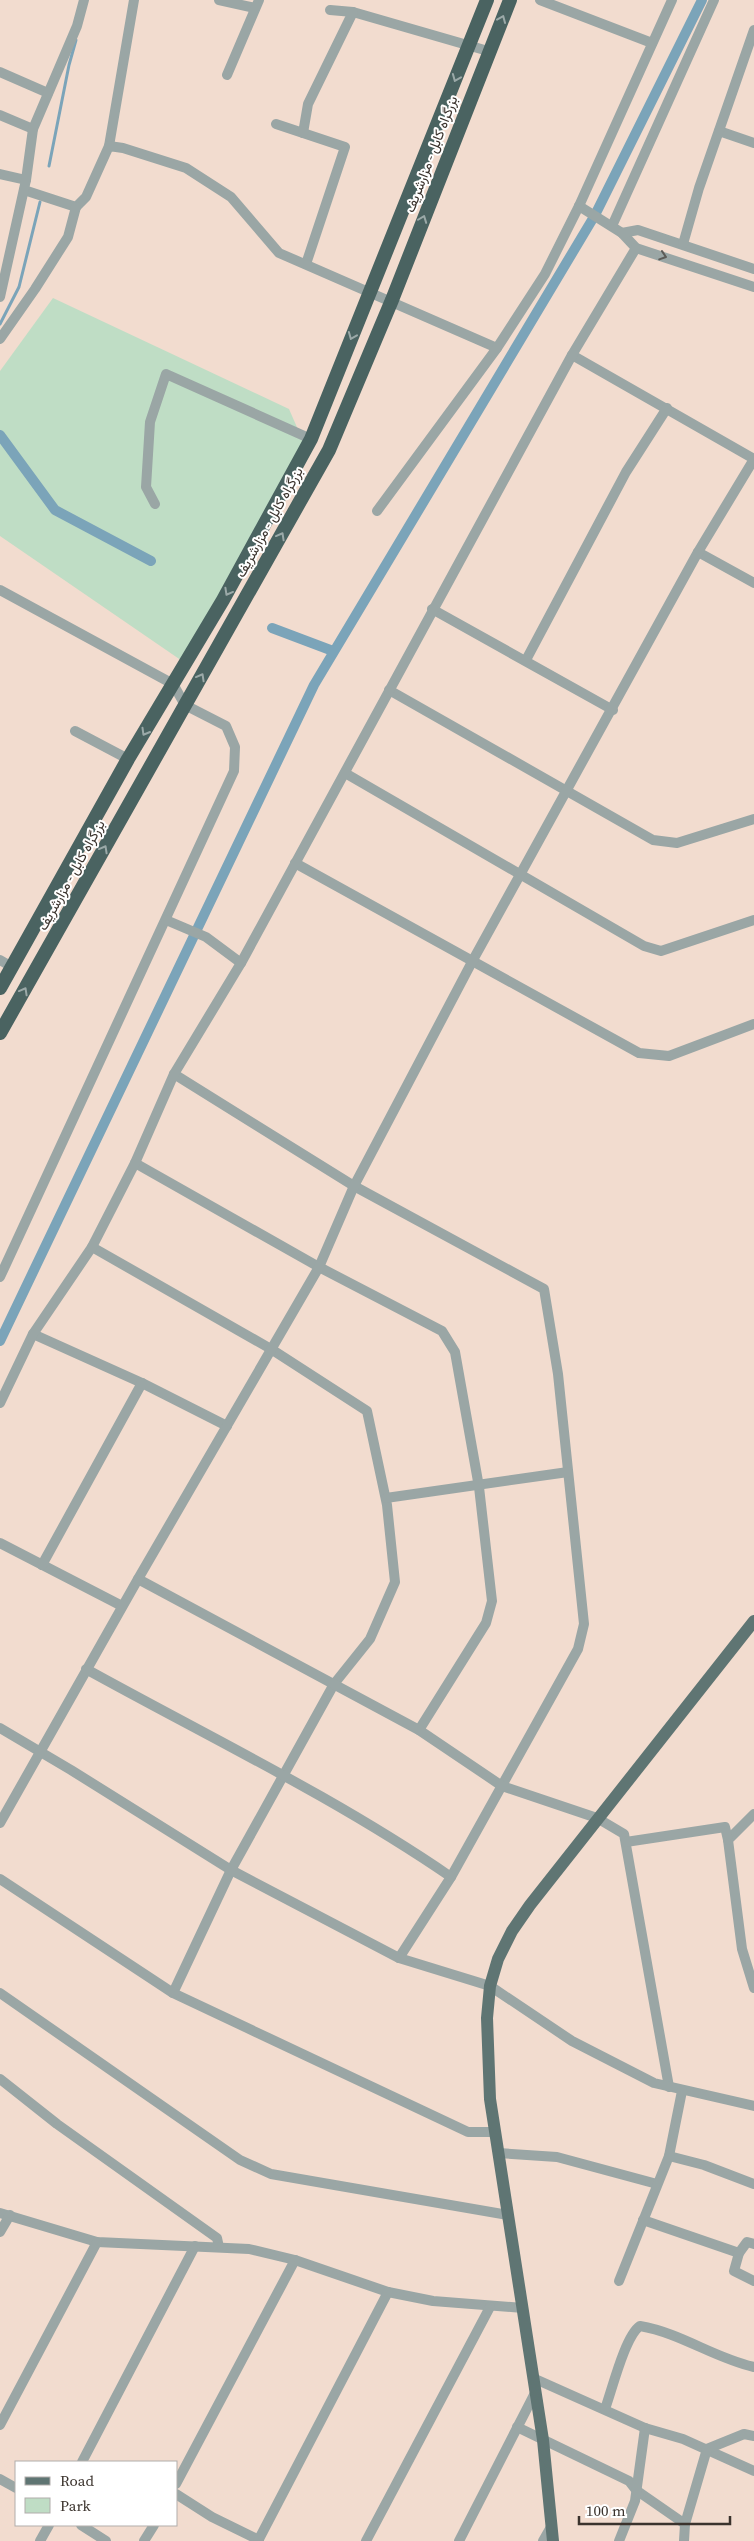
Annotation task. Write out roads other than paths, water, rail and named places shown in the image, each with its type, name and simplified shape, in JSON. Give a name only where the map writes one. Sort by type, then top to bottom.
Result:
[{"type":"highway","name":"بزرگراه کابل - مزارشریف","points":[[0,988],[6,963],[223,600],[311,439],[487,0]]},
{"type":"highway","name":"بزرگراه کابل - مزارشریف","points":[[0,1033],[329,450],[392,300],[488,51],[510,0]]},
{"type":"main road","points":[[553,2541],[550,2527],[543,2440],[490,2100],[488,2027],[490,1986],[498,1958],[512,1931],[597,1818],[754,1621]]},
{"type":"street","points":[[0,297],[25,185],[33,129],[77,26],[84,0]]},
{"type":"street","points":[[0,339],[68,237],[76,207],[86,197],[109,146],[134,0]]},
{"type":"street","points":[[219,0],[257,4],[227,75]]},
{"type":"street","points":[[540,0],[652,43]]},
{"type":"street","points":[[377,511],[497,348],[545,274],[583,208],[672,0]]},
{"type":"street","points":[[612,226],[714,0]]},
{"type":"street","points":[[330,10],[352,12],[488,51]]},
{"type":"street","points":[[303,133],[308,104],[352,12]]},
{"type":"street","points":[[683,244],[754,30]]},
{"type":"street","points":[[0,72],[48,93]]},
{"type":"street","points":[[0,116],[33,129]]},
{"type":"street","points":[[276,124],[345,147],[306,264]]},
{"type":"street","points":[[719,131],[754,143]]},
{"type":"street","points":[[109,146],[123,148],[186,168],[231,197],[279,253],[392,300],[497,348]]},
{"type":"street","points":[[0,174],[76,207]]},
{"type":"street","points":[[583,208],[622,233],[636,248],[754,287]]},
{"type":"street","points":[[622,233],[638,230],[754,268]]},
{"type":"street","points":[[0,1403],[33,1334],[92,1247],[135,1163],[174,1074],[241,963],[432,609],[572,355],[636,248]]},
{"type":"street","points":[[0,1823],[138,1578],[319,1267],[354,1186],[473,960],[613,710],[698,552],[753,464],[667,408],[572,355]]},
{"type":"street","points":[[155,504],[146,487],[150,422],[166,374],[311,439]]},
{"type":"street","points":[[526,660],[626,472],[667,408]]},
{"type":"street","points":[[698,552],[754,583]]},
{"type":"street","points":[[0,590],[173,684],[185,705],[226,726],[235,747],[234,771],[0,1277]]},
{"type":"street","points":[[432,609],[613,710]]},
{"type":"street","points":[[389,690],[653,840],[677,843],[754,819]]},
{"type":"street","points":[[75,732],[128,759]]},
{"type":"street","points":[[345,773],[644,946],[661,951],[754,920]]},
{"type":"street","points":[[295,863],[639,1053],[670,1056],[754,1024]]},
{"type":"street","points":[[166,920],[206,936],[241,963]]},
{"type":"street","points":[[174,1074],[354,1186],[544,1289],[558,1374],[584,1624],[578,1649],[451,1877],[399,1958]]},
{"type":"street","points":[[135,1163],[319,1267],[442,1331],[455,1352],[479,1486],[492,1601],[486,1623],[419,1730]]},
{"type":"street","points":[[92,1247],[271,1350],[367,1411],[386,1498],[395,1582],[370,1639],[334,1684],[285,1776],[231,1870],[173,1993]]},
{"type":"street","points":[[33,1334],[142,1383],[226,1426]]},
{"type":"street","points":[[42,1565],[142,1383]]},
{"type":"street","points":[[386,1498],[568,1472]]},
{"type":"street","points":[[0,1543],[122,1606]]},
{"type":"street","points":[[138,1578],[419,1730],[502,1786],[597,1818],[624,1834],[669,2087]]},
{"type":"street","points":[[86,1669],[285,1776],[405,1846],[451,1877]]},
{"type":"street","points":[[0,1728],[231,1870],[399,1958],[490,1986],[572,2041],[654,2083],[682,2091],[754,2106]]},
{"type":"street","points":[[728,1840],[754,1814]]},
{"type":"street","points":[[626,1842],[725,1826],[742,1948],[754,1988]]},
{"type":"street","points":[[0,1879],[173,1993],[468,2132],[495,2132]]},
{"type":"street","points":[[0,1992],[240,2160],[271,2174],[508,2215]]},
{"type":"street","points":[[0,2079],[57,2124],[217,2238],[219,2248]]},
{"type":"street","points":[[619,2281],[670,2156],[682,2091]]},
{"type":"street","points":[[498,2152],[557,2157],[657,2184]]},
{"type":"street","points":[[670,2156],[704,2165],[754,2184]]},
{"type":"street","points":[[0,2232],[5,2214],[97,2242],[249,2249],[295,2260],[388,2292],[433,2301],[490,2307],[523,2308]]},
{"type":"street","points":[[643,2220],[739,2253]]},
{"type":"street","points":[[0,2425],[97,2242]]},
{"type":"street","points":[[754,2244],[747,2242],[739,2253],[734,2271],[754,2281]]},
{"type":"street","points":[[83,2461],[194,2246]]},
{"type":"street","points":[[178,2480],[295,2260]]},
{"type":"street","points":[[178,2495],[212,2517],[259,2540],[388,2292]]},
{"type":"street","points":[[366,2541],[490,2307]]},
{"type":"street","points":[[605,2409],[628,2342],[635,2329],[640,2326],[664,2330],[739,2363],[754,2367]]},
{"type":"street","points":[[532,2378],[645,2428],[707,2449],[754,2471]]},
{"type":"street","points":[[459,2541],[536,2392]]},
{"type":"street","points":[[517,2427],[628,2481],[636,2490],[685,2524]]},
{"type":"street","points":[[619,2541],[635,2500],[645,2428]]},
{"type":"street","points":[[707,2449],[744,2434],[754,2436]]},
{"type":"street","points":[[684,2541],[685,2524],[707,2449]]},
{"type":"street","points":[[0,2479],[15,2487]]},
{"type":"street","points":[[40,2541],[48,2526]]},
{"type":"street","points":[[83,2526],[106,2541]]},
{"type":"street","points":[[144,2541],[153,2526]]},
{"type":"street","points":[[543,2541],[550,2527]]},
{"type":"waterway","points":[[0,1341],[314,685],[595,215],[702,0]]},
{"type":"waterway","points":[[49,166],[69,65],[76,40]]},
{"type":"waterway","points":[[0,324],[19,287],[40,202]]},
{"type":"waterway","points":[[0,435],[55,510],[151,561]]},
{"type":"waterway","points":[[272,628],[333,651]]}]
